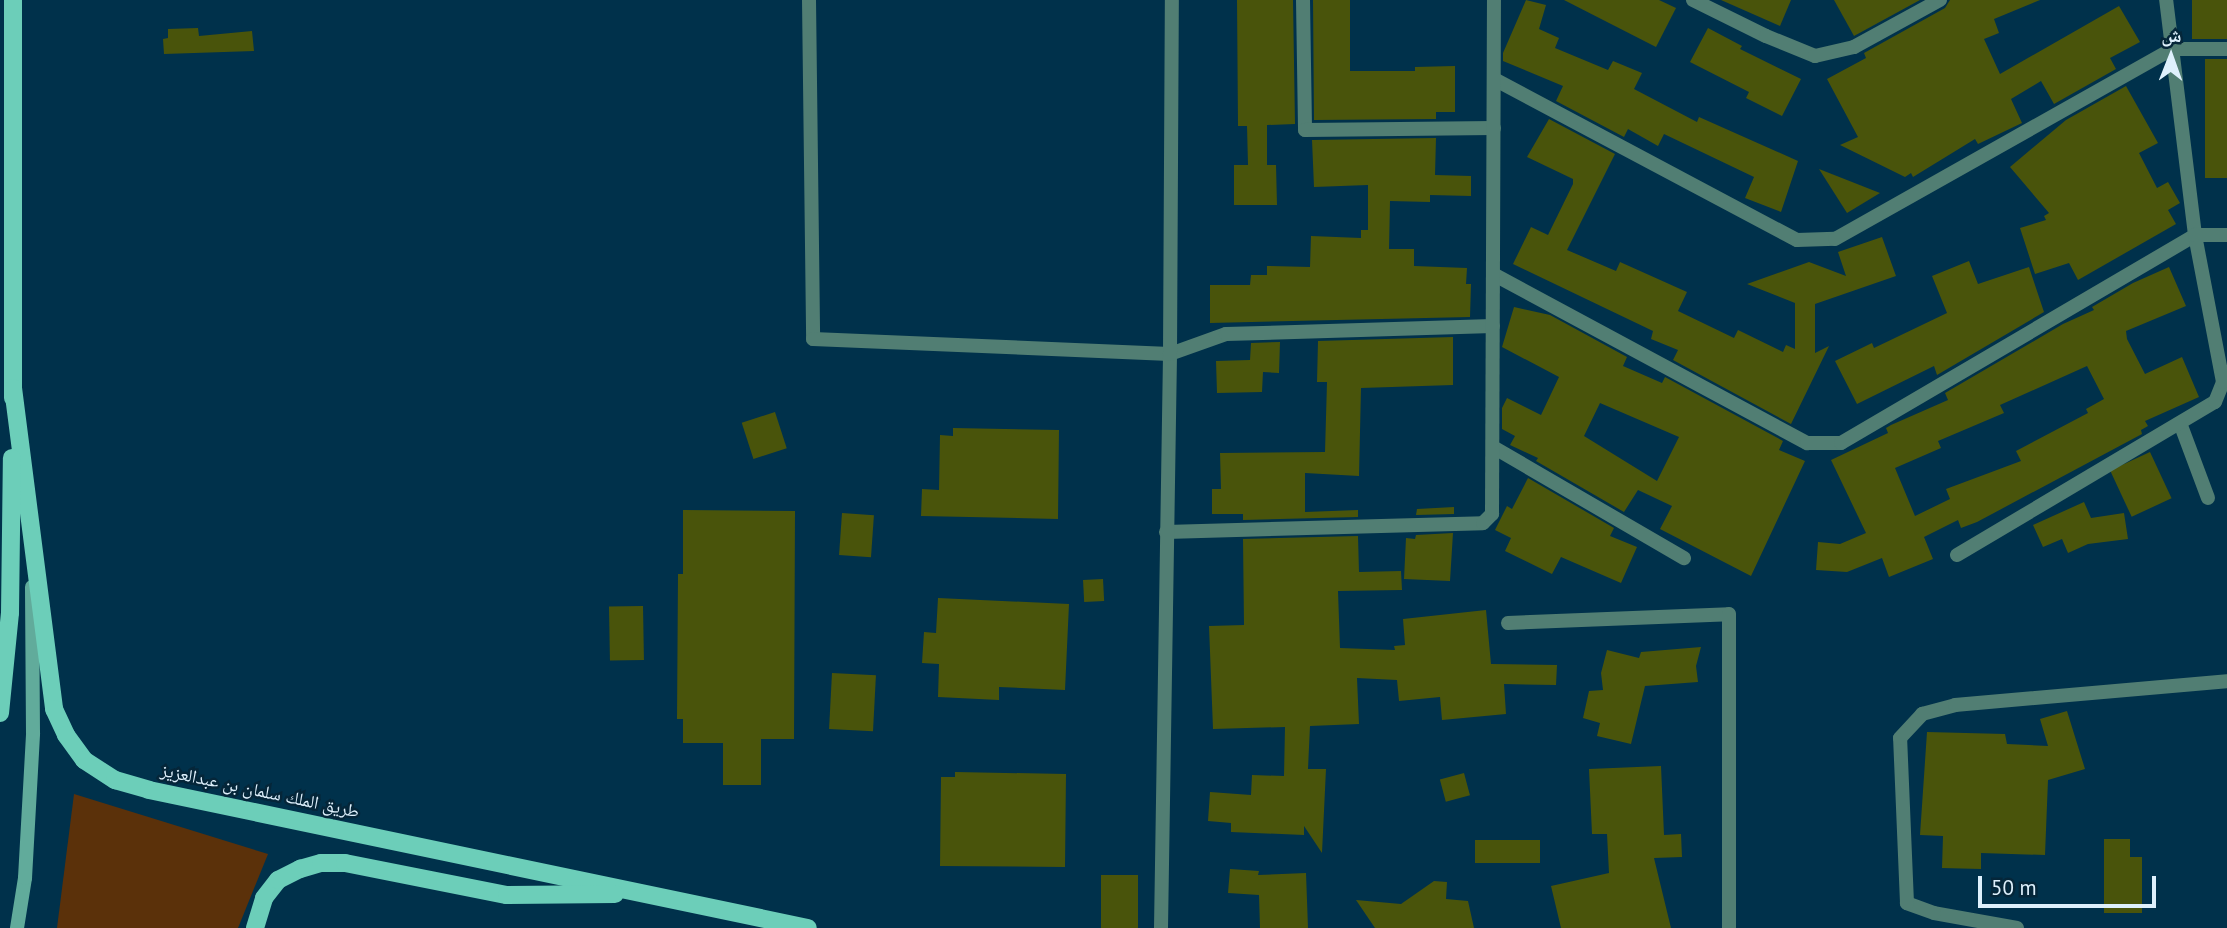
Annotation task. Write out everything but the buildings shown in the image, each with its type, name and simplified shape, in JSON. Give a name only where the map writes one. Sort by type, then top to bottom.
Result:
[{"type":"main road","points":[[0,713],[10,612],[13,0]]},
{"type":"main road","name":"طريق الملك سلمان بن عبدالعزيز","points":[[13,388],[54,709],[66,735],[85,760],[115,780],[149,790],[808,928]]},
{"type":"main road","points":[[17,928],[24,878],[33,733],[31,542]]},
{"type":"main road","points":[[255,928],[264,898],[278,880],[300,869],[321,863],[345,863],[507,895],[650,893]]},
{"type":"street","points":[[809,0],[813,339],[1170,354],[1226,334],[1493,326]]},
{"type":"street","points":[[1161,928],[1170,354],[1172,0]]},
{"type":"street","points":[[1303,0],[1305,130],[1494,128]]},
{"type":"street","points":[[1166,532],[1483,523],[1492,514],[1494,0]]},
{"type":"street","points":[[1693,0],[1766,36],[1815,56],[1854,47],[1940,0]]},
{"type":"street","points":[[1957,555],[2215,402],[2223,382],[2195,235],[2166,0]]},
{"type":"street","points":[[1494,79],[1797,240],[1835,239],[2172,49],[2227,49]]},
{"type":"street","points":[[1493,274],[1807,443],[1841,443],[2195,235],[2227,234]]},
{"type":"street","points":[[2180,423],[2208,498]]},
{"type":"street","points":[[1493,447],[1685,558]]},
{"type":"street","points":[[1508,623],[1729,614],[1729,928]]},
{"type":"street","points":[[2017,928],[1934,913],[1907,903],[1900,738],[1922,714],[1955,705],[2227,681]]},
{"type":"shaded area","points":[[74,794],[268,854],[238,928],[57,928]]}]
